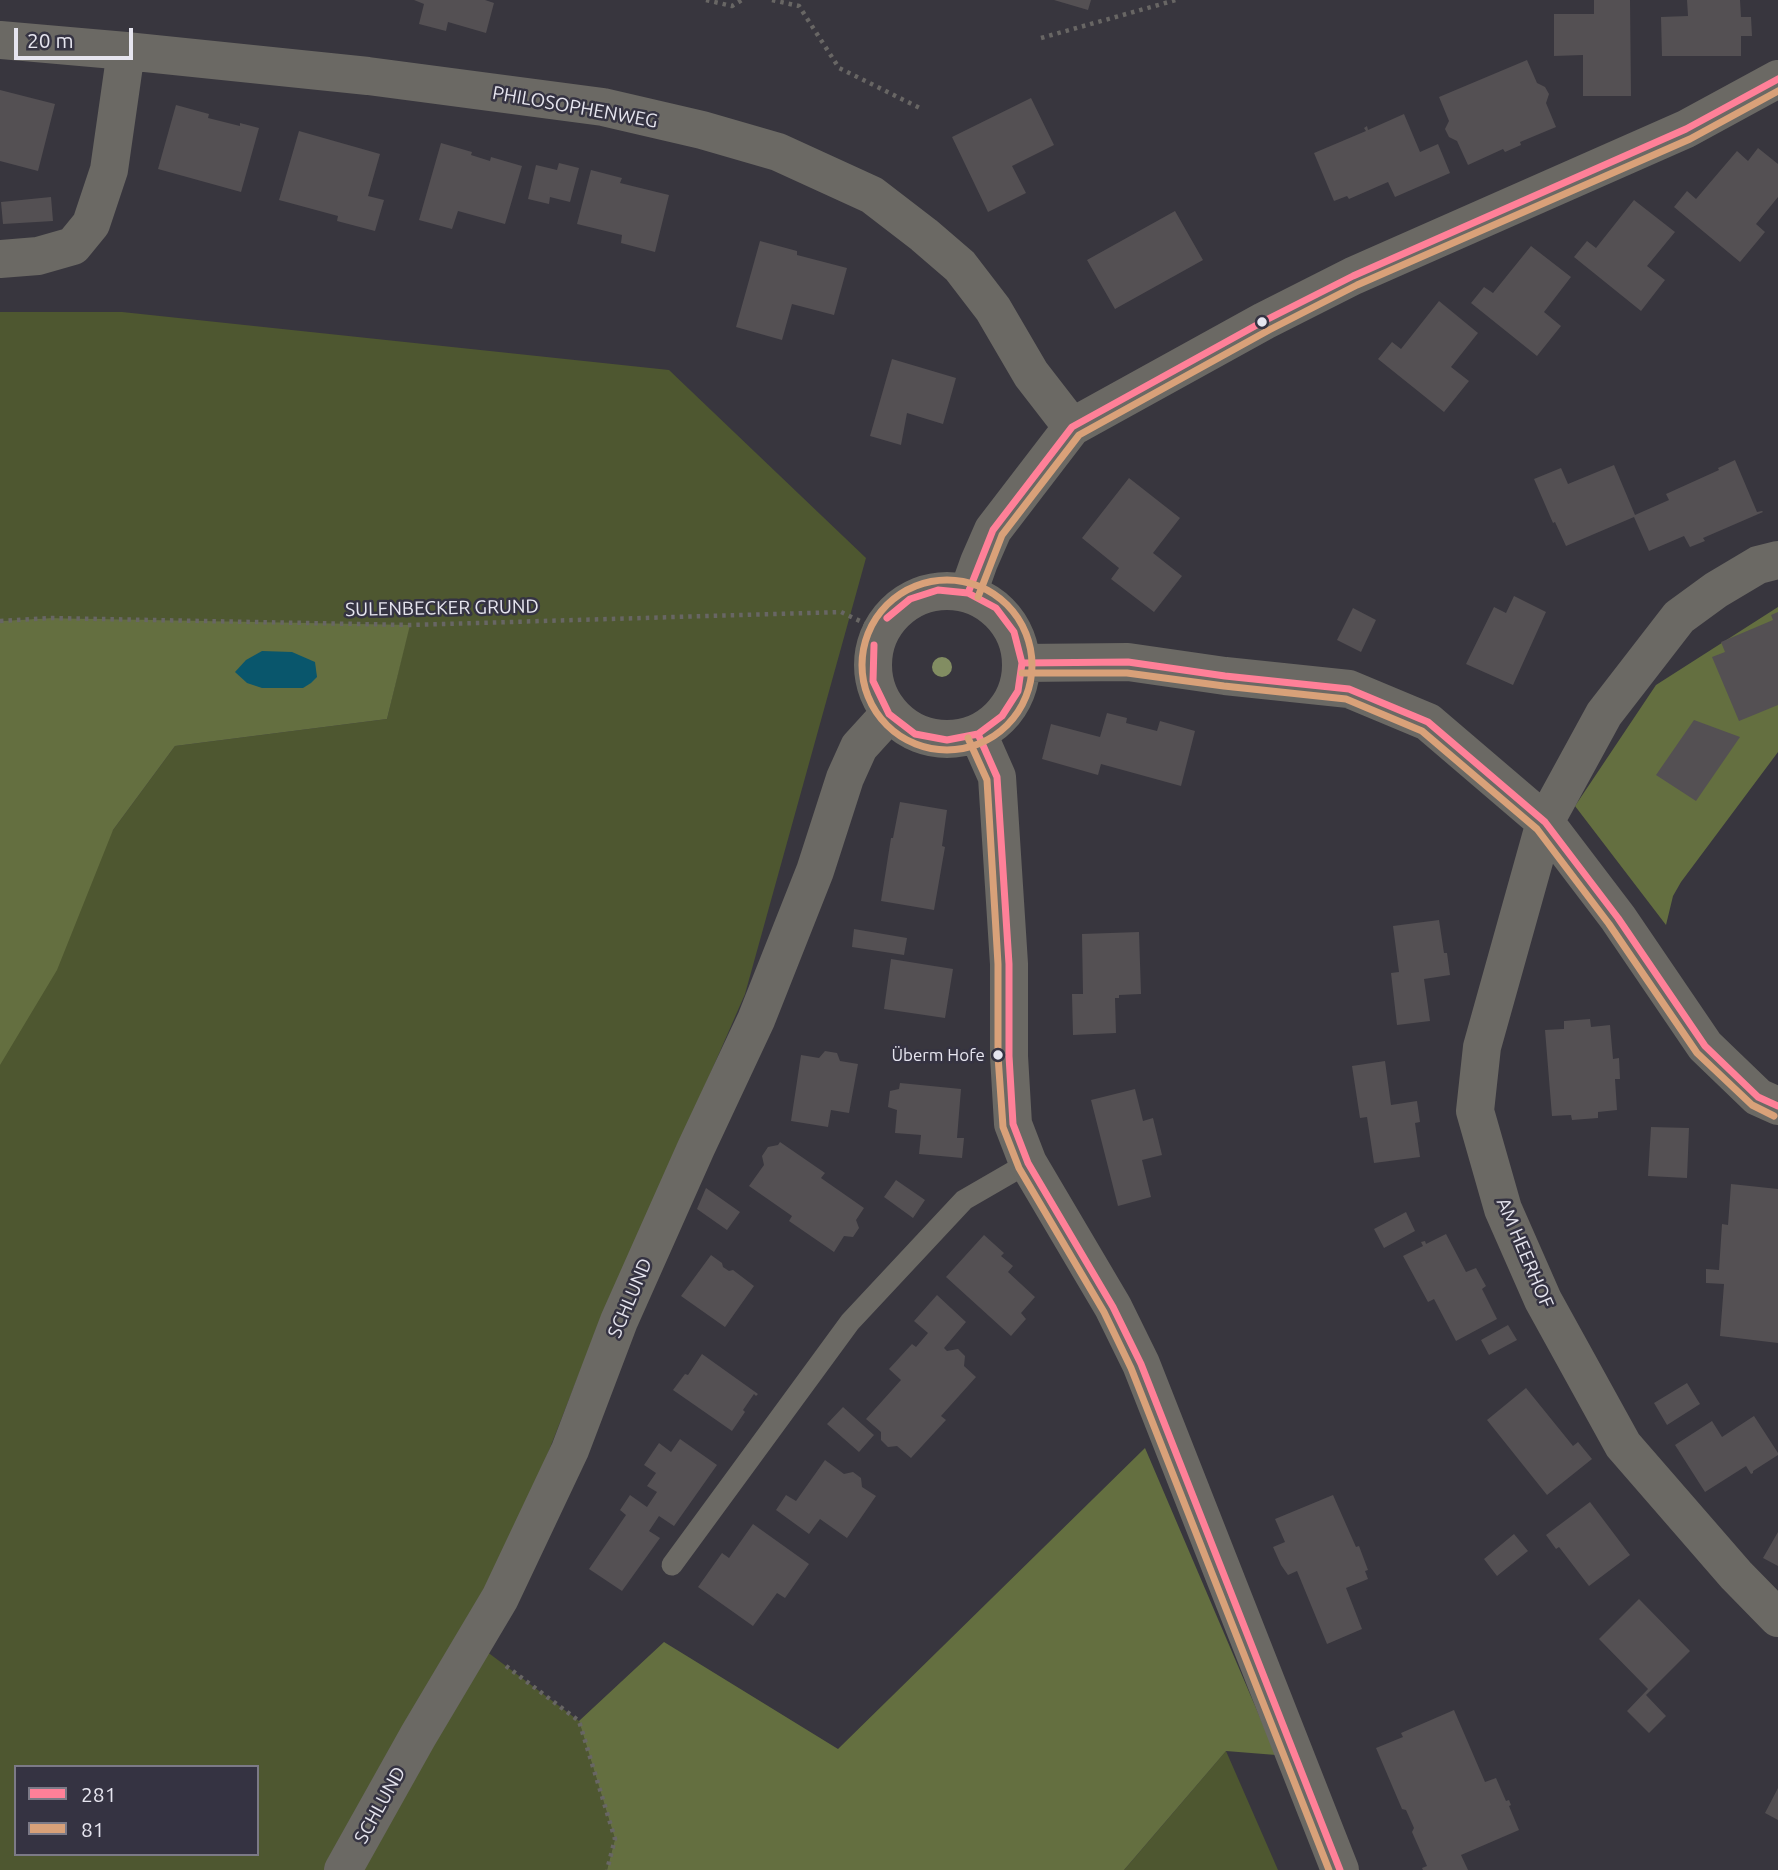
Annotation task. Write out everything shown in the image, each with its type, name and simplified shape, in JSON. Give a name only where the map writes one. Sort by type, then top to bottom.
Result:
[{"type":"street","name":"PHILOSOPHENWEG","points":[[0,40],[368,76],[603,107],[702,130],[778,152],[872,195],[960,266],[993,309],[1031,374],[1072,426]]},
{"type":"street","points":[[0,259],[38,256],[74,246],[90,224],[109,170],[126,51]]},
{"type":"street","points":[[968,593],[993,530],[1072,426],[1264,321],[1353,276],[1686,129],[1778,79]]},
{"type":"street","name":"AM HEERHOF","points":[[1778,560],[1758,565],[1716,590],[1679,617],[1604,714],[1545,822],[1482,1047],[1475,1111],[1503,1209],[1543,1300],[1623,1445],[1736,1576],[1778,1618]]},
{"type":"street","points":[[938,590],[968,593],[996,608],[1014,632],[1022,663],[1018,691],[1002,716],[978,734],[947,740],[915,733],[890,714],[873,681],[874,645],[887,618],[910,599],[938,590]]},
{"type":"street","points":[[1022,663],[1128,662],[1225,676],[1349,689],[1428,722],[1545,822],[1618,918],[1705,1046],[1758,1097],[1778,1106]]},
{"type":"street","name":"SCHLUND","points":[[343,1870],[500,1598],[570,1450],[620,1321],[756,1020],[815,871],[845,778],[859,747],[890,714]]},
{"type":"street","points":[[978,734],[997,776],[1009,964],[1009,1056],[1013,1124],[1028,1163],[1113,1307],[1141,1364],[1340,1870]]},
{"type":"lane","points":[[672,1565],[850,1322],[964,1200],[1028,1163]]},
{"type":"path","points":[[706,0],[732,6],[742,0]]},
{"type":"path","points":[[772,0],[799,6],[839,68],[922,109]]},
{"type":"path","points":[[1041,38],[1176,0]]},
{"type":"path","name":"SULENBECKER GRUND","points":[[0,621],[51,618],[410,625],[841,612],[881,631]]},
{"type":"path","points":[[474,1643],[579,1720],[615,1839],[607,1870]]},
{"type":"green space","points":[[0,312],[122,312],[669,370],[866,558],[745,994],[577,1379],[474,1642],[579,1721],[615,1839],[607,1870],[0,1870],[0,915],[113,830],[175,746],[387,719],[409,626],[51,618],[0,621]]},
{"type":"green space","points":[[1778,607],[1778,752],[1681,882],[1673,896],[1666,925],[1575,806],[1656,685]]},
{"type":"green space","points":[[51,618],[410,625],[387,719],[175,746],[113,830],[57,970],[0,1065],[0,621]]},
{"type":"green space","points":[[1145,1448],[1276,1755],[1226,1751],[1124,1870],[607,1870],[615,1839],[579,1721],[664,1642],[838,1749]]},
{"type":"green space","points":[[1226,1751],[1278,1870],[1124,1870],[1125,1869]]},
{"type":"water","points":[[262,651],[292,652],[315,662],[317,677],[303,688],[262,688],[247,683],[235,672],[246,660]]},
{"type":"building","points":[[414,0],[485,0],[494,3],[486,33],[448,22],[446,31],[419,24],[424,4]]},
{"type":"building","points":[[1054,0],[1091,0],[1088,10]]},
{"type":"building","points":[[1594,0],[1630,0],[1631,96],[1583,96],[1583,55],[1554,56],[1554,14],[1594,14]]},
{"type":"building","points":[[1687,0],[1740,0],[1741,17],[1751,17],[1752,36],[1741,36],[1741,56],[1662,56],[1661,17],[1688,16]]},
{"type":"building","points":[[1527,60],[1537,83],[1545,87],[1549,94],[1546,103],[1556,127],[1520,142],[1521,145],[1505,152],[1503,149],[1468,165],[1457,141],[1449,137],[1445,129],[1449,121],[1439,97]]},
{"type":"building","points":[[0,90],[55,104],[38,171],[0,161]]},
{"type":"building","points":[[1031,98],[1054,145],[1012,166],[1026,193],[988,212],[952,137]]},
{"type":"building","points":[[176,105],[209,114],[208,118],[259,128],[241,192],[158,169]]},
{"type":"building","points":[[1404,114],[1420,152],[1438,144],[1450,173],[1395,197],[1388,182],[1349,199],[1347,196],[1334,201],[1314,153],[1366,131],[1364,128],[1367,126],[1368,130]]},
{"type":"building","points":[[299,131],[380,154],[368,196],[384,200],[375,231],[337,221],[338,216],[279,200]]},
{"type":"building","points":[[441,143],[472,152],[471,155],[490,161],[491,157],[522,166],[505,224],[458,211],[452,229],[419,220]]},
{"type":"building","points":[[1758,148],[1778,164],[1778,197],[1756,224],[1765,232],[1740,262],[1674,207],[1687,191],[1696,199],[1737,151],[1748,161]]},
{"type":"building","points":[[559,163],[579,168],[570,202],[550,197],[549,204],[528,199],[536,165],[557,170]]},
{"type":"building","points":[[591,170],[622,178],[620,183],[669,195],[655,252],[621,243],[622,235],[577,224]]},
{"type":"building","points":[[51,197],[53,221],[3,224],[1,202]]},
{"type":"building","points":[[1634,200],[1675,232],[1647,266],[1665,280],[1641,311],[1574,257],[1587,241],[1596,248]]},
{"type":"building","points":[[1175,211],[1203,260],[1115,309],[1087,260]]},
{"type":"building","points":[[760,241],[797,251],[797,255],[847,268],[834,315],[792,304],[782,340],[736,327]]},
{"type":"building","points":[[1531,246],[1571,277],[1544,312],[1561,326],[1537,356],[1471,303],[1484,287],[1493,293]]},
{"type":"building","points":[[1439,301],[1478,333],[1451,367],[1469,381],[1444,412],[1378,359],[1392,342],[1401,349]]},
{"type":"building","points":[[892,359],[956,378],[943,424],[907,413],[901,445],[870,436]]},
{"type":"building","points":[[1735,460],[1757,512],[1763,512],[1703,538],[1705,541],[1690,547],[1684,536],[1649,551],[1634,517],[1566,546],[1534,479],[1561,468],[1568,484],[1614,465],[1635,515],[1669,500],[1666,494]]},
{"type":"building","points":[[1129,478],[1180,518],[1153,553],[1182,576],[1154,612],[1111,579],[1119,568],[1082,538]]},
{"type":"building","points":[[1514,596],[1546,612],[1513,685],[1466,664],[1494,607],[1506,613]]},
{"type":"building","points":[[1353,608],[1376,620],[1361,652],[1337,640]]},
{"type":"building","points":[[1778,612],[1778,705],[1739,721],[1712,657],[1725,652],[1721,642],[1773,620],[1771,615]]},
{"type":"building","points":[[1107,713],[1127,718],[1126,723],[1157,731],[1160,721],[1195,731],[1181,786],[1101,764],[1098,775],[1042,759],[1051,724],[1100,737]]},
{"type":"building","points":[[1694,720],[1740,737],[1696,801],[1656,775]]},
{"type":"building","points":[[900,802],[947,810],[942,846],[945,847],[934,910],[881,901]]},
{"type":"building","points":[[1439,920],[1450,975],[1424,979],[1430,1021],[1397,1025],[1391,973],[1399,972],[1393,926]]},
{"type":"building","points":[[854,929],[907,938],[904,955],[852,947]]},
{"type":"building","points":[[1139,932],[1141,994],[1119,995],[1119,998],[1115,998],[1116,1033],[1073,1035],[1072,994],[1083,994],[1082,934]]},
{"type":"building","points":[[891,959],[953,969],[945,1018],[884,1009]]},
{"type":"building","points":[[1590,1019],[1591,1027],[1610,1025],[1613,1059],[1619,1058],[1620,1079],[1615,1079],[1617,1110],[1598,1112],[1598,1118],[1572,1120],[1571,1115],[1552,1116],[1545,1030],[1564,1029],[1564,1021]]},
{"type":"building","points":[[825,1051],[837,1053],[840,1061],[858,1064],[849,1113],[831,1110],[828,1127],[791,1121],[801,1055],[819,1058]]},
{"type":"building","points":[[1385,1061],[1391,1105],[1417,1101],[1420,1122],[1415,1123],[1420,1157],[1374,1163],[1367,1117],[1360,1118],[1352,1066]]},
{"type":"building","points":[[900,1083],[961,1089],[957,1138],[964,1138],[962,1158],[919,1154],[921,1135],[895,1133],[897,1110],[888,1107],[890,1091],[899,1089]]},
{"type":"building","points":[[1135,1089],[1143,1121],[1153,1118],[1162,1155],[1142,1160],[1151,1197],[1118,1206],[1091,1100]]},
{"type":"building","points":[[1651,1127],[1689,1128],[1687,1178],[1648,1176]]},
{"type":"building","points":[[780,1142],[825,1173],[821,1178],[864,1208],[856,1220],[859,1228],[853,1237],[844,1236],[834,1252],[789,1221],[792,1216],[749,1186],[764,1165],[762,1156],[768,1147]]},
{"type":"building","points":[[896,1180],[925,1200],[913,1218],[884,1197]]},
{"type":"building","points":[[1731,1184],[1778,1189],[1778,1343],[1720,1336],[1724,1284],[1706,1283],[1706,1269],[1719,1270],[1722,1224],[1728,1225]]},
{"type":"building","points":[[706,1188],[740,1212],[727,1230],[697,1209]]},
{"type":"building","points":[[1406,1212],[1415,1231],[1384,1248],[1374,1229]]},
{"type":"building","points":[[1446,1234],[1466,1272],[1476,1268],[1486,1286],[1482,1289],[1497,1319],[1456,1341],[1434,1299],[1428,1302],[1403,1256],[1423,1246],[1421,1242],[1425,1241],[1426,1244]]},
{"type":"building","points":[[984,1235],[1004,1253],[1001,1256],[1013,1266],[1008,1272],[1035,1297],[1021,1313],[1026,1319],[1011,1336],[946,1277]]},
{"type":"building","points":[[711,1255],[722,1263],[723,1267],[729,1271],[733,1270],[754,1286],[725,1327],[681,1296]]},
{"type":"building","points":[[937,1295],[966,1322],[944,1348],[947,1351],[958,1349],[965,1356],[964,1366],[976,1377],[941,1416],[946,1420],[911,1458],[897,1446],[888,1447],[881,1440],[881,1432],[866,1419],[901,1380],[889,1369],[912,1344],[916,1347],[928,1333],[914,1321]]},
{"type":"building","points":[[1508,1325],[1517,1340],[1489,1355],[1481,1340]]},
{"type":"building","points":[[702,1354],[758,1394],[754,1394],[732,1431],[673,1390],[685,1374],[688,1375]]},
{"type":"building","points":[[1687,1383],[1700,1404],[1667,1425],[1654,1403]]},
{"type":"building","points":[[1526,1388],[1573,1446],[1578,1442],[1592,1459],[1547,1495],[1487,1420]]},
{"type":"building","points":[[843,1407],[874,1435],[859,1452],[827,1424]]},
{"type":"building","points":[[1754,1416],[1778,1455],[1753,1473],[1751,1474],[1746,1466],[1705,1492],[1675,1445],[1712,1421],[1722,1437]]},
{"type":"building","points":[[680,1439],[717,1465],[674,1526],[659,1516],[649,1531],[660,1538],[622,1591],[589,1569],[626,1515],[620,1510],[630,1495],[647,1507],[657,1492],[647,1486],[656,1473],[644,1465],[659,1443],[671,1452]]},
{"type":"building","points":[[825,1460],[844,1474],[853,1472],[861,1478],[862,1487],[876,1496],[847,1538],[820,1519],[809,1534],[776,1510],[786,1495],[796,1501]]},
{"type":"building","points":[[1333,1495],[1356,1547],[1359,1546],[1368,1570],[1365,1571],[1368,1579],[1346,1588],[1362,1629],[1327,1644],[1297,1571],[1288,1575],[1273,1547],[1285,1542],[1275,1519]]},
{"type":"building","points":[[1590,1502],[1630,1555],[1589,1586],[1559,1547],[1556,1549],[1546,1535]]},
{"type":"building","points":[[753,1524],[809,1564],[785,1598],[777,1593],[753,1626],[698,1587],[722,1553],[729,1558]]},
{"type":"building","points":[[1778,1532],[1778,1566],[1763,1558]]},
{"type":"building","points":[[1514,1534],[1528,1551],[1497,1576],[1484,1559]]},
{"type":"building","points":[[1639,1599],[1690,1651],[1646,1695],[1666,1716],[1649,1733],[1627,1711],[1648,1689],[1599,1639]]},
{"type":"building","points":[[1454,1710],[1485,1782],[1496,1778],[1506,1801],[1509,1800],[1519,1830],[1461,1855],[1468,1870],[1423,1870],[1422,1868],[1427,1866],[1412,1832],[1414,1828],[1406,1810],[1402,1809],[1376,1748],[1403,1737],[1401,1733]]},
{"type":"building","points":[[1778,1788],[1778,1820],[1765,1813]]},
{"type":"transit line","name":"281","points":[[968,593],[993,530],[1072,427],[1264,321],[1353,276],[1686,129],[1778,79]]},
{"type":"transit line","name":"81","points":[[978,597],[1002,535],[1079,435],[1269,330],[1357,285],[1690,139],[1778,91]]},
{"type":"transit line","name":"81","points":[[947,580],[979,587],[994,594],[1007,605],[1018,618],[1025,633],[1032,665],[1025,697],[1018,712],[1007,725],[994,736],[979,743],[947,750],[915,743],[900,736],[887,725],[876,712],[869,697],[862,665],[869,633],[876,618],[887,605],[900,594],[915,587],[947,580]]},
{"type":"transit line","name":"281","points":[[874,645],[873,681],[889,714],[915,734],[947,740],[978,734],[1002,716],[1018,691],[1022,663],[1014,632],[996,608],[968,593],[938,590],[910,599],[887,618]]},
{"type":"transit line","name":"281","points":[[1022,663],[1128,662],[1225,676],[1349,689],[1428,722],[1545,822],[1618,918],[1705,1046],[1758,1097],[1778,1106]]},
{"type":"transit line","name":"81","points":[[1022,673],[1127,673],[1346,699],[1422,731],[1537,829],[1609,924],[1697,1053],[1752,1105],[1774,1116]]},
{"type":"transit line","name":"281","points":[[978,734],[997,777],[1009,964],[1009,1056],[1013,1124],[1028,1163],[1113,1307],[1141,1364],[1340,1870]]},
{"type":"transit line","name":"81","points":[[968,738],[987,780],[998,964],[998,1056],[1003,1127],[1019,1168],[1104,1312],[1131,1368],[1329,1870]]},
{"type":"place","name":"Überm Hofe","points":[[998,1055]]}]
